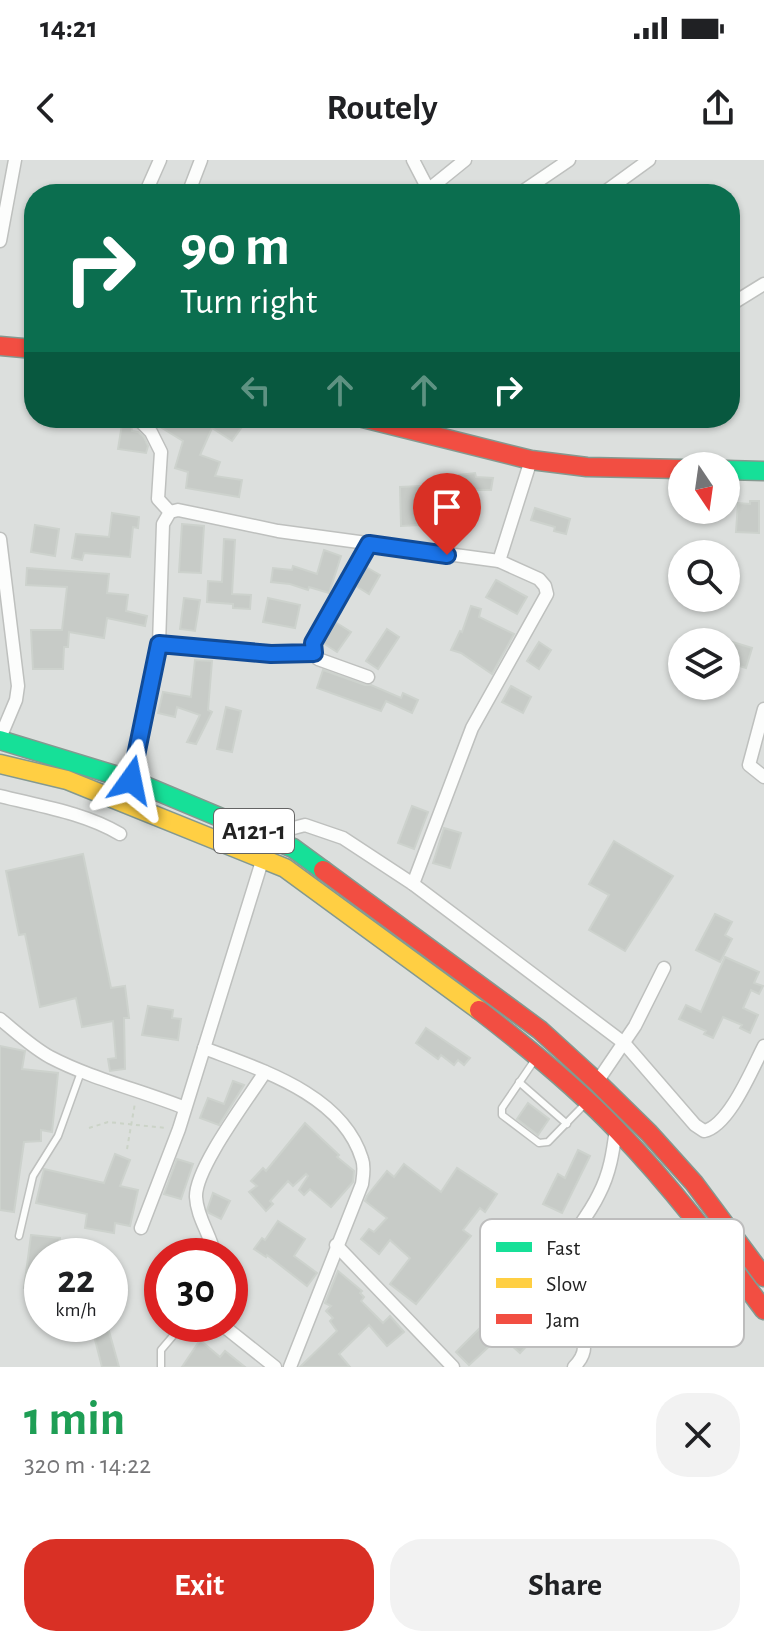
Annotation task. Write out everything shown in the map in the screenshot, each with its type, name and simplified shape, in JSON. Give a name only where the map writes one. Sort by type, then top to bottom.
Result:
[{"type":"main road","points":[[0,346],[24,348]]},
{"type":"main road","points":[[403,428],[531,460],[587,467],[668,469]]},
{"type":"main road","points":[[740,470],[764,471]]},
{"type":"main road","name":"A121-1","points":[[0,739],[131,780],[293,848],[540,1030],[649,1133],[694,1183],[721,1219]]},
{"type":"main road","name":"A121-1","points":[[0,764],[67,780],[285,868],[467,1000],[538,1056],[616,1129],[694,1219]]},
{"type":"main road","name":"A121-1","points":[[744,1250],[764,1277]]},
{"type":"main road","name":"A121-1","points":[[744,1284],[764,1310]]},
{"type":"street","points":[[0,241],[15,160]]},
{"type":"street","points":[[149,184],[160,160]]},
{"type":"street","points":[[192,184],[201,160]]},
{"type":"street","points":[[413,160],[425,184]]},
{"type":"street","points":[[438,184],[465,160]]},
{"type":"street","points":[[534,184],[569,160]]},
{"type":"street","points":[[616,184],[649,160]]},
{"type":"street","points":[[740,299],[764,284]]},
{"type":"street","points":[[147,428],[161,452],[158,499],[170,512]]},
{"type":"street","points":[[499,561],[531,460]]},
{"type":"street","points":[[131,780],[159,644],[163,524],[170,512],[178,510],[278,531],[499,561],[539,579],[547,594],[472,728],[413,884]]},
{"type":"street","points":[[0,539],[18,686],[16,700],[0,739]]},
{"type":"street","points":[[368,677],[318,659],[313,643],[369,544]]},
{"type":"street","points":[[159,644],[271,654],[314,653]]},
{"type":"street","points":[[764,709],[749,765],[764,777]]},
{"type":"street","points":[[0,796],[57,810],[107,826],[120,834]]},
{"type":"street","points":[[264,835],[305,825],[318,829],[343,838],[413,884],[624,1043],[695,1125],[704,1131],[713,1129],[730,1110],[764,1046]]},
{"type":"street","points":[[141,1228],[179,1129],[263,858]]},
{"type":"street","points":[[597,1082],[624,1043],[664,968]]},
{"type":"street","points":[[0,1019],[47,1055],[81,1072],[138,1089],[185,1108]]},
{"type":"street","points":[[204,1048],[265,1072],[326,1106],[352,1137],[363,1162],[362,1184],[290,1367]]},
{"type":"street","points":[[208,1238],[199,1214],[196,1194],[202,1170],[265,1072]]},
{"type":"street","points":[[583,1219],[599,1196],[612,1163],[616,1129]]},
{"type":"street","points":[[336,1245],[453,1367]]},
{"type":"street","points":[[244,1342],[275,1367]]},
{"type":"street","points":[[574,1367],[582,1359],[584,1347]]},
{"type":"lane","points":[[538,1056],[502,1108],[502,1115],[539,1143],[548,1142],[587,1102]]},
{"type":"lane","points":[[19,1236],[33,1176],[58,1136],[81,1072]]},
{"type":"lane","points":[[519,1082],[567,1124]]},
{"type":"lane","points":[[161,1367],[161,1350],[168,1342]]},
{"type":"path","points":[[127,1149],[138,1089]]},
{"type":"path","points":[[89,1128],[108,1122],[179,1129]]},
{"type":"shaded area","points":[[0,160],[764,160],[764,1367],[0,1367]]},
{"type":"building","points":[[121,428],[138,432],[148,446],[146,453],[118,449]]},
{"type":"building","points":[[162,428],[212,428],[200,455],[220,462],[215,476],[242,480],[239,497],[186,488],[188,472],[175,468],[183,441]]},
{"type":"building","points":[[212,428],[241,428],[232,441]]},
{"type":"building","points":[[475,473],[476,477],[493,478],[491,490],[460,490],[459,475]]},
{"type":"building","points":[[400,487],[446,489],[445,506],[421,505],[421,525],[401,526]]},
{"type":"building","points":[[750,501],[759,501],[759,533],[736,532],[737,524],[740,524],[740,503],[750,504]]},
{"type":"building","points":[[535,508],[570,519],[566,534],[554,531],[555,527],[531,520]]},
{"type":"building","points":[[112,513],[139,517],[138,528],[133,527],[130,557],[84,553],[82,560],[72,558],[76,534],[109,537]]},
{"type":"building","points":[[182,524],[204,526],[201,573],[179,572]]},
{"type":"building","points":[[35,525],[59,529],[55,556],[31,552]]},
{"type":"building","points":[[224,539],[235,540],[232,594],[251,595],[250,609],[207,602],[208,581],[222,582]]},
{"type":"building","points":[[324,550],[341,556],[329,593],[271,582],[273,568],[292,570],[293,566],[317,574]]},
{"type":"building","points":[[366,567],[380,575],[369,594],[356,586]]},
{"type":"building","points":[[27,568],[109,574],[107,593],[128,595],[126,611],[147,616],[145,626],[107,618],[104,638],[69,632],[68,647],[64,647],[63,669],[33,669],[31,630],[62,630],[67,587],[26,585]]},
{"type":"building","points":[[496,580],[527,597],[517,614],[486,597]]},
{"type":"building","points":[[184,598],[200,600],[195,631],[180,629]]},
{"type":"building","points":[[268,598],[300,605],[295,628],[263,622]]},
{"type":"building","points":[[471,606],[481,609],[479,617],[514,634],[492,674],[461,653],[451,650],[462,632]]},
{"type":"building","points":[[335,622],[351,632],[337,652],[323,643]]},
{"type":"building","points":[[387,629],[399,637],[378,669],[366,661]]},
{"type":"building","points":[[539,642],[551,650],[539,669],[527,661]]},
{"type":"building","points":[[740,644],[752,648],[746,668],[740,666]]},
{"type":"building","points":[[195,660],[212,661],[208,710],[212,712],[196,744],[187,742],[200,715],[177,707],[175,717],[158,713],[163,692],[191,697]]},
{"type":"building","points":[[323,670],[401,698],[403,693],[418,700],[412,713],[386,701],[381,711],[317,688]]},
{"type":"building","points":[[511,686],[531,697],[523,713],[502,702]]},
{"type":"building","points":[[226,707],[241,711],[232,752],[217,749]]},
{"type":"building","points":[[412,806],[428,812],[414,849],[398,843]]},
{"type":"building","points":[[444,828],[461,833],[450,868],[433,863]]},
{"type":"building","points":[[614,841],[673,876],[625,951],[589,930],[609,895],[589,884]]},
{"type":"building","points":[[83,854],[111,988],[125,986],[129,1018],[124,1018],[125,1069],[110,1071],[108,1059],[116,1058],[113,1021],[82,1027],[76,998],[40,1007],[25,934],[19,935],[6,871]]},
{"type":"building","points":[[715,914],[732,922],[725,935],[732,939],[720,962],[696,950]]},
{"type":"building","points":[[725,957],[759,972],[754,983],[763,986],[759,994],[751,990],[743,1008],[758,1015],[750,1033],[740,1028],[742,1025],[723,1017],[713,1038],[704,1034],[706,1031],[679,1019],[686,1005],[701,1012]]},
{"type":"building","points":[[148,1006],[173,1010],[172,1018],[181,1019],[178,1040],[142,1035]]},
{"type":"building","points":[[426,1028],[470,1058],[464,1065],[458,1060],[454,1065],[441,1055],[438,1059],[416,1043]]},
{"type":"building","points":[[0,1046],[25,1051],[22,1069],[58,1073],[52,1132],[41,1130],[41,1141],[24,1142],[14,1212],[0,1210]]},
{"type":"building","points":[[233,1081],[244,1085],[219,1125],[200,1118],[208,1098],[224,1104]]},
{"type":"building","points":[[528,1103],[549,1119],[538,1135],[517,1119]]},
{"type":"building","points":[[305,1123],[354,1171],[353,1182],[331,1207],[310,1189],[304,1195],[299,1190],[308,1176],[306,1174],[293,1186],[288,1181],[270,1201],[273,1204],[266,1211],[249,1192],[257,1186],[251,1181],[263,1168],[266,1171]]},
{"type":"building","points":[[578,1150],[590,1156],[562,1213],[543,1204],[558,1174],[565,1178]]},
{"type":"building","points":[[115,1154],[130,1160],[120,1186],[138,1190],[130,1226],[115,1223],[114,1233],[85,1228],[87,1214],[36,1203],[44,1169],[104,1183]]},
{"type":"building","points":[[177,1159],[193,1164],[181,1199],[164,1194]]},
{"type":"building","points":[[404,1164],[441,1192],[457,1168],[497,1194],[485,1212],[480,1208],[463,1230],[471,1236],[416,1304],[390,1284],[410,1258],[390,1240],[379,1254],[361,1239],[369,1229],[374,1232],[387,1218],[365,1201],[367,1196],[387,1171],[394,1177]]},
{"type":"building","points":[[213,1193],[230,1201],[221,1219],[207,1210]]},
{"type":"building","points":[[278,1221],[305,1239],[294,1256],[317,1273],[307,1286],[267,1255],[254,1249],[262,1238],[265,1240]]},
{"type":"building","points":[[31,1235],[60,1238],[31,1238]]},
{"type":"building","points":[[338,1271],[362,1291],[360,1293],[364,1297],[361,1301],[383,1323],[390,1316],[404,1332],[387,1346],[369,1325],[339,1354],[350,1367],[300,1367],[337,1331],[330,1321],[333,1318],[326,1311],[331,1306],[325,1303]]},
{"type":"building","points":[[480,1328],[480,1347],[488,1347],[469,1365],[456,1352]]},
{"type":"building","points":[[96,1342],[112,1342],[119,1367],[102,1367]]},
{"type":"building","points":[[199,1342],[202,1342],[220,1357],[225,1351],[245,1367],[182,1367]]},
{"type":"traffic: fast","points":[[740,470],[764,471]]},
{"type":"traffic: fast","points":[[0,740],[131,780],[293,848],[323,870]]},
{"type":"traffic: slow","points":[[0,764],[67,780],[285,868],[479,1010]]},
{"type":"traffic: jam","points":[[0,346],[24,348]]},
{"type":"traffic: jam","points":[[403,428],[531,460],[587,467],[668,469]]},
{"type":"traffic: jam","points":[[323,870],[540,1030],[649,1133],[694,1183],[721,1219]]},
{"type":"traffic: jam","points":[[479,1010],[550,1067],[617,1130],[694,1219]]},
{"type":"traffic: jam","points":[[744,1250],[764,1277]]},
{"type":"traffic: jam","points":[[744,1283],[764,1310]]},
{"type":"route","points":[[131,780],[159,644],[271,654],[314,653],[313,643],[369,544],[447,555]]}]
